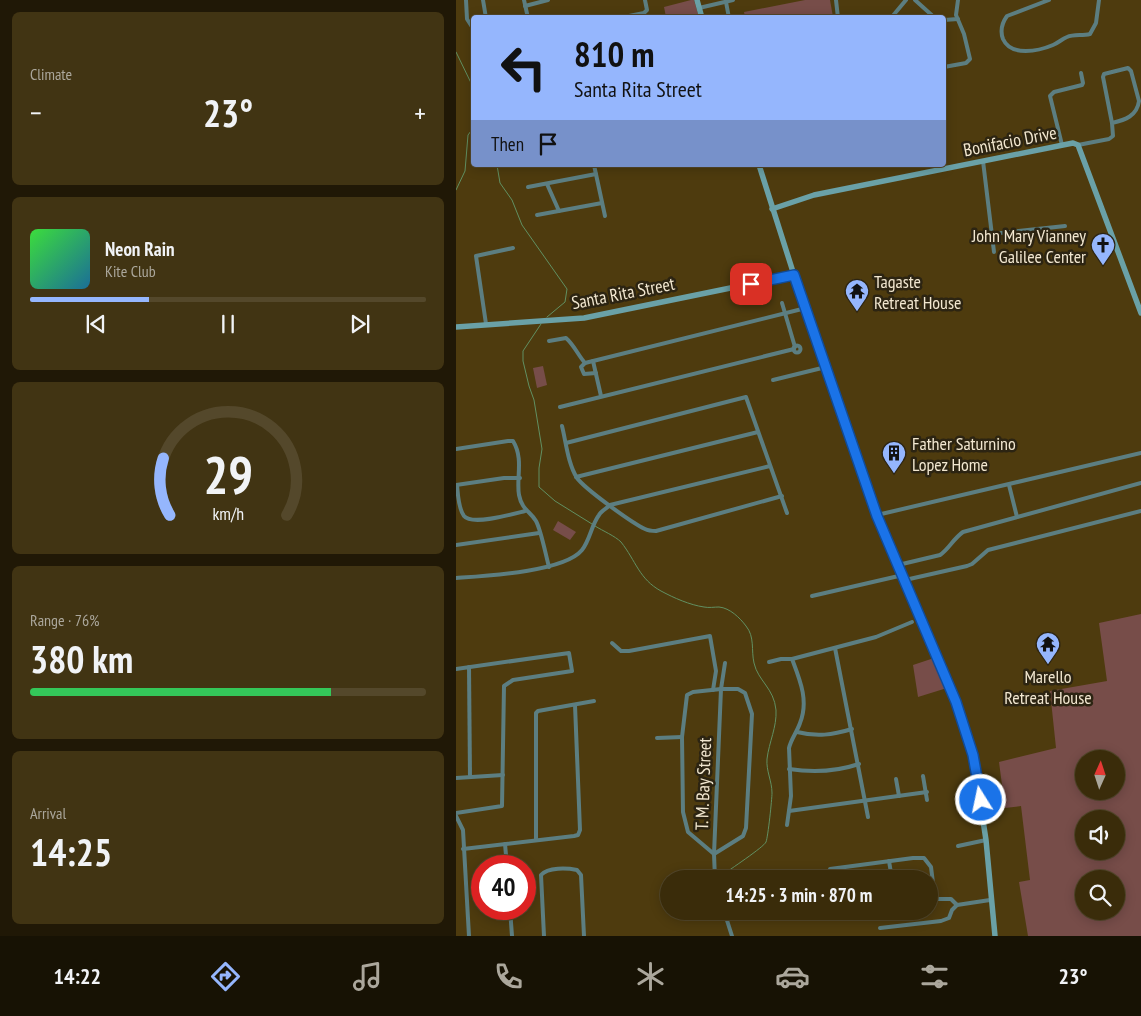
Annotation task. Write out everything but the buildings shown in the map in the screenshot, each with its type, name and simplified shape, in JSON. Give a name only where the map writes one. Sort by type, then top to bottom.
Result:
[{"type":"street","points":[[466,0],[468,20],[471,25]]},
{"type":"street","points":[[483,0],[486,15]]},
{"type":"street","points":[[524,0],[528,15]]},
{"type":"street","points":[[526,6],[548,0]]},
{"type":"street","points":[[632,15],[647,10],[645,0]]},
{"type":"street","points":[[697,0],[701,15]]},
{"type":"street","points":[[699,8],[733,0]]},
{"type":"street","points":[[836,0],[838,15]]},
{"type":"street","points":[[894,15],[906,0]]},
{"type":"street","points":[[915,0],[932,15]]},
{"type":"street","points":[[946,68],[966,63],[970,59],[964,34],[956,14],[958,0]]},
{"type":"street","points":[[1049,0],[1007,16],[1002,27],[1003,39],[1010,47],[1023,51],[1041,49],[1054,45],[1067,37],[1090,34],[1096,23],[1099,0]]},
{"type":"street","points":[[726,2],[728,15]]},
{"type":"street","points":[[946,20],[958,19]]},
{"type":"street","points":[[1078,145],[1109,140],[1113,136],[1103,77],[1104,74],[1128,68],[1133,78],[1139,101],[1138,106],[1128,119],[1112,123]]},
{"type":"street","points":[[1062,145],[1050,96],[1054,92],[1082,85],[1081,73]]},
{"type":"street","name":"Bonifacio Drive","points":[[772,208],[814,195],[1073,143],[1078,145],[1141,313]]},
{"type":"street","points":[[983,161],[994,252]]},
{"type":"street","points":[[594,167],[605,216]]},
{"type":"street","points":[[761,167],[794,275],[877,516],[904,578],[916,620],[956,702],[973,755],[986,840],[990,900],[995,936]]},
{"type":"street","points":[[528,187],[596,174]]},
{"type":"street","points":[[547,184],[558,211]]},
{"type":"street","points":[[537,215],[602,203]]},
{"type":"street","points":[[992,234],[1065,226]]},
{"type":"street","points":[[486,324],[476,256],[513,248]]},
{"type":"street","name":"Santa Rita Street","points":[[456,327],[584,318],[794,275]]},
{"type":"street","points":[[560,407],[794,348],[782,303]]},
{"type":"street","points":[[596,373],[584,374],[582,367],[585,363],[806,308]]},
{"type":"street","points":[[549,341],[566,338],[573,344],[578,355],[585,363]]},
{"type":"street","points":[[593,361],[601,396]]},
{"type":"street","points":[[773,380],[826,367]]},
{"type":"street","points":[[566,443],[746,397],[787,513]]},
{"type":"street","points":[[562,426],[576,477],[583,485],[610,506],[648,530],[656,531],[782,496]]},
{"type":"street","points":[[576,477],[758,432]]},
{"type":"street","points":[[456,449],[508,441],[513,442],[519,460],[519,493],[526,511],[537,523],[549,567]]},
{"type":"street","points":[[877,516],[1141,454]]},
{"type":"street","points":[[456,578],[549,567],[577,555],[583,549],[599,514],[610,506],[770,466]]},
{"type":"street","points":[[520,478],[504,478],[456,485],[460,506],[466,518],[477,520],[526,511]]},
{"type":"street","points":[[898,566],[940,555],[946,551],[954,538],[963,532],[1141,482]]},
{"type":"street","points":[[1009,484],[1017,516]]},
{"type":"street","points":[[812,596],[966,566],[972,564],[988,550],[1141,511]]},
{"type":"street","points":[[456,544],[539,533]]},
{"type":"street","points":[[769,662],[792,659],[876,637],[916,620]]},
{"type":"street","points":[[612,643],[621,651],[629,652],[710,636],[716,672],[713,690]]},
{"type":"street","points":[[835,648],[868,817]]},
{"type":"street","points":[[456,669],[569,653],[572,671],[513,680],[504,686],[502,806],[456,814],[463,830],[469,936]]},
{"type":"street","points":[[787,826],[791,796],[789,748],[803,716],[804,706],[802,686],[792,659]]},
{"type":"street","name":"T. M. Bay Street","points":[[715,870],[721,689],[725,663]]},
{"type":"street","points":[[469,668],[470,777]]},
{"type":"street","points":[[738,689],[745,693],[752,714],[746,828],[743,836],[714,854],[688,832],[685,824],[683,812],[682,737],[687,695],[693,692],[713,690],[738,689]]},
{"type":"street","points":[[536,840],[536,713],[538,711],[594,702]]},
{"type":"street","points":[[463,848],[574,836],[579,833],[576,705]]},
{"type":"street","points":[[797,732],[816,736],[832,735],[852,729]]},
{"type":"street","points":[[657,738],[682,737]]},
{"type":"street","points":[[789,769],[819,772],[847,768],[859,764]]},
{"type":"street","points":[[456,778],[503,774]]},
{"type":"street","points":[[923,776],[928,800]]},
{"type":"street","points":[[896,780],[899,796]]},
{"type":"street","points":[[788,811],[927,792]]},
{"type":"street","points":[[958,846],[986,840]]},
{"type":"street","points":[[505,844],[506,855]]},
{"type":"street","points":[[830,869],[924,858],[931,868],[935,899],[951,899],[957,905]]},
{"type":"street","points":[[889,861],[890,870]]},
{"type":"street","points":[[544,936],[541,876],[548,870],[571,869],[577,870],[580,875],[584,936]]},
{"type":"street","points":[[880,928],[941,921],[949,918],[952,910],[957,905],[990,900]]},
{"type":"street","points":[[511,920],[512,936]]},
{"type":"street","points":[[727,920],[732,936]]},
{"type":"shaded area","points":[[694,0],[698,15],[666,15],[664,7]]},
{"type":"shaded area","points":[[805,0],[830,0],[833,15],[745,15],[744,12]]},
{"type":"shaded area","points":[[543,366],[547,385],[537,388],[533,368]]},
{"type":"shaded area","points":[[558,521],[576,532],[570,540],[553,530]]},
{"type":"shaded area","points":[[1141,614],[1141,936],[1028,936],[1019,882],[1030,880],[1021,806],[1005,808],[999,762],[1056,748],[1050,691],[1107,681],[1099,623]]},
{"type":"shaded area","points":[[934,658],[947,688],[918,697],[913,665]]},
{"type":"waterway","points":[[456,52],[471,83]]},
{"type":"waterway","points":[[456,190],[465,171],[468,135],[471,131]]},
{"type":"waterway","points":[[497,167],[500,183],[512,200],[522,225],[567,289],[565,302],[547,317]]},
{"type":"waterway","points":[[541,324],[523,351],[523,361],[534,400],[542,449],[539,487],[555,501],[592,524]]},
{"type":"waterway","points":[[595,526],[621,542],[643,575],[661,591],[693,605],[727,609],[741,620],[751,635],[754,663],[775,702],[776,710],[767,759],[772,793],[769,826],[764,845],[729,870]]},
{"type":"place","name":"John Mary Vianney Galilee Center","points":[[1103,266]]},
{"type":"place","name":"Tagaste Retreat House","points":[[857,312]]},
{"type":"place","name":"Father Saturnino Lopez Home","points":[[894,474]]},
{"type":"place","name":"Marello Retreat House","points":[[1048,665]]},
{"type":"route","points":[[751,284],[794,275],[877,516],[956,702],[973,755],[981,800]]}]
